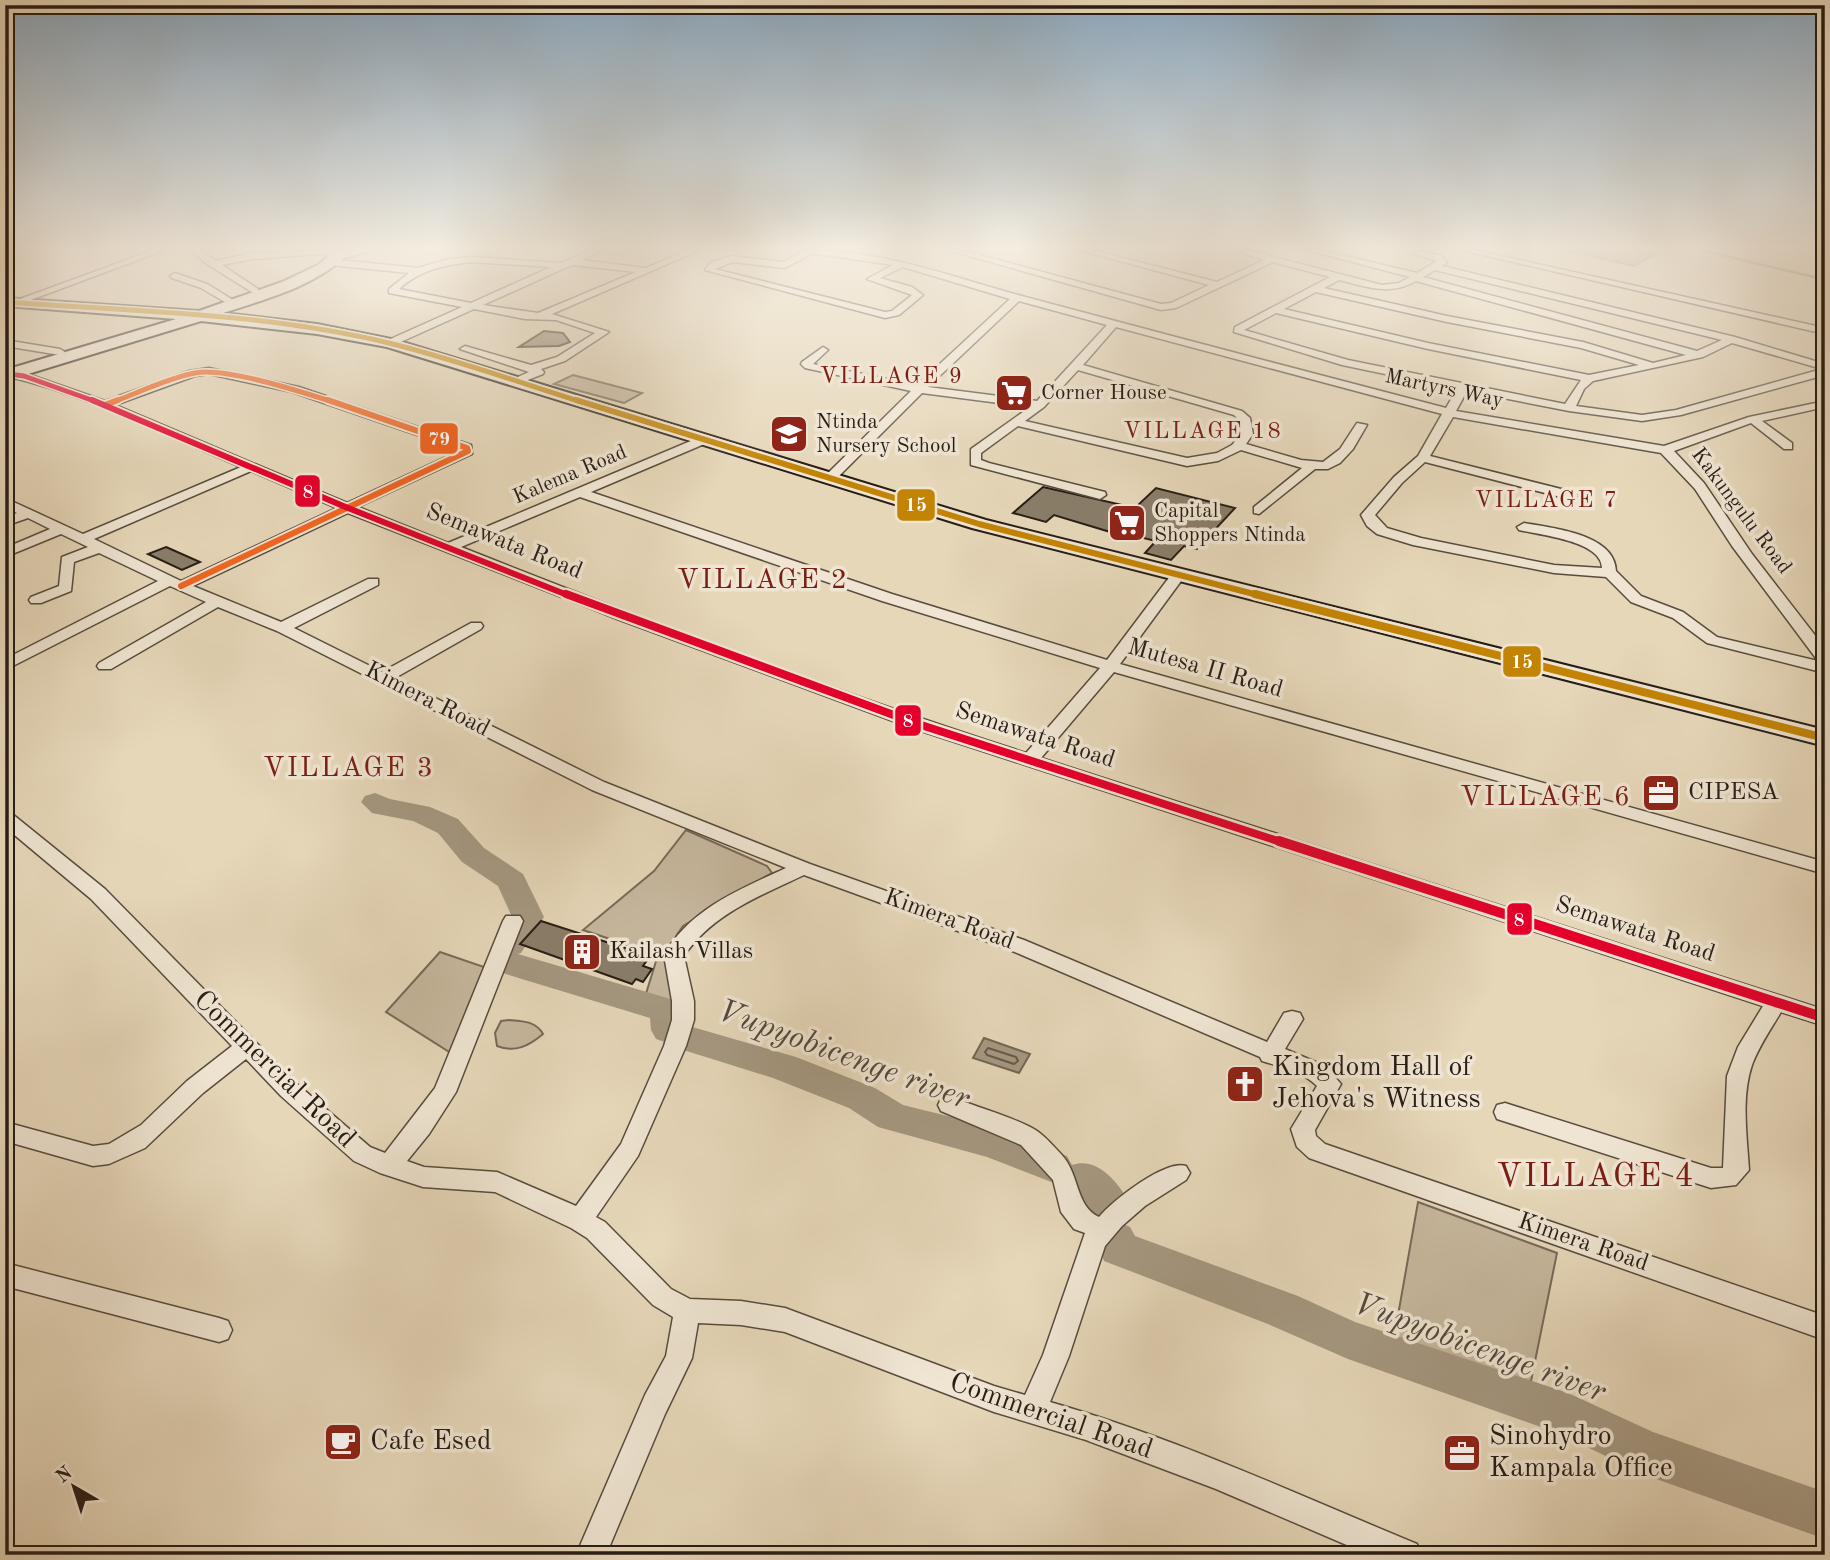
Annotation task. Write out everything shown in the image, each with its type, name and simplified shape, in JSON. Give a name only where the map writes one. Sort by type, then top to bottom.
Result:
[{"type":"main road","points":[[15,370],[60,352],[163,323]]},
{"type":"main road","points":[[15,370],[165,323]]},
{"type":"main road","points":[[296,323],[390,343],[979,524],[1825,737]]},
{"type":"street","points":[[390,343],[436,323]]},
{"type":"street","points":[[531,369],[561,359],[604,332],[570,323]]},
{"type":"street","points":[[830,478],[990,323]]},
{"type":"street","name":"Martyrs Way","points":[[1105,323],[1450,413],[1665,450]]},
{"type":"street","points":[[1251,323],[1239,329],[1240,333],[1312,355],[1569,408],[1622,416],[1657,417],[1825,370]]},
{"type":"street","points":[[1330,323],[1428,346],[1589,378],[1699,355],[1731,339]]},
{"type":"street","points":[[1467,323],[1571,342],[1651,366]]},
{"type":"street","points":[[1583,323],[1699,355]]},
{"type":"street","points":[[1665,323],[1731,339],[1825,370]]},
{"type":"street","points":[[1789,323],[1825,331]]},
{"type":"street","points":[[1100,495],[975,462],[975,452],[1040,405],[1113,325]]},
{"type":"street","points":[[5,343],[60,352]]},
{"type":"street","points":[[465,349],[539,372],[515,382]]},
{"type":"street","points":[[823,350],[806,363],[809,366],[919,389],[1040,405]]},
{"type":"street","points":[[492,357],[506,351]]},
{"type":"street","points":[[1075,366],[1216,404],[1238,413],[1244,418],[1247,434],[1241,446]]},
{"type":"street","name":"Semawata Road","points":[[15,370],[24,376],[105,405],[348,508],[755,666],[918,724],[1825,1018]]},
{"type":"street","points":[[5,665],[175,583],[348,508],[468,451],[467,448],[295,389],[209,371],[193,373],[105,405]]},
{"type":"street","points":[[1569,408],[1579,388],[1589,378]]},
{"type":"street","points":[[1464,387],[1423,457],[1398,480],[1368,515],[1372,523],[1382,531],[1419,542],[1554,569],[1609,573],[1616,576],[1636,599],[1678,615],[1712,640],[1825,668]]},
{"type":"street","points":[[1665,450],[1753,419],[1825,404]]},
{"type":"street","points":[[1753,419],[1788,446]]},
{"type":"street","points":[[1014,422],[1187,462],[1203,462],[1241,446],[1312,466],[1331,464],[1350,444],[1361,425]]},
{"type":"street","name":"Kalema Road","points":[[450,547],[705,439]]},
{"type":"street","name":"Kakungulu Road","points":[[1665,450],[1680,461],[1695,480],[1746,557],[1807,632],[1825,661]]},
{"type":"street","points":[[1423,457],[1572,496]]},
{"type":"street","points":[[1259,510],[1312,466]]},
{"type":"street","points":[[81,540],[251,467]]},
{"type":"street","name":"Mutesa II Road","points":[[579,492],[820,577],[1111,665],[1825,868]]},
{"type":"street","name":"Kimera Road","points":[[5,502],[81,540],[216,602],[282,628],[385,677],[598,786],[803,868],[1017,945],[1270,1055],[1317,1072],[1330,1084],[1303,1129],[1305,1140],[1317,1151],[1825,1328]]},
{"type":"street","points":[[5,522],[30,513]]},
{"type":"street","points":[[1524,527],[1601,548],[1609,562],[1609,573]]},
{"type":"street","points":[[5,553],[61,529]]},
{"type":"street","points":[[36,600],[66,588],[68,560],[99,548]]},
{"type":"street","points":[[1030,760],[1111,665],[1179,574]]},
{"type":"street","points":[[282,628],[373,582]]},
{"type":"street","points":[[105,666],[216,602]]},
{"type":"street","points":[[385,677],[477,626]]},
{"type":"street","name":"Kakungulu Road","points":[[1807,632],[1825,647]]},
{"type":"street","name":"Commercial Road","points":[[5,817],[64,863],[98,894],[289,1090],[362,1154],[423,1177],[497,1182],[580,1220],[596,1230],[662,1297],[687,1311],[741,1313],[785,1320],[994,1399],[1086,1426],[1219,1476],[1406,1555]]},
{"type":"street","points":[[580,1220],[630,1149],[675,1046],[683,1020],[683,1001],[674,955],[682,939],[724,909],[803,868]]},
{"type":"street","points":[[388,1166],[421,1127],[445,1092],[513,921]]},
{"type":"street","points":[[1505,1112],[1711,1178],[1728,1178],[1737,1170],[1738,1075],[1776,1002]]},
{"type":"street","points":[[1270,1055],[1292,1019]]},
{"type":"street","points":[[5,1131],[93,1156],[108,1156],[138,1141],[205,1078],[248,1046]]},
{"type":"street","points":[[949,1105],[1029,1138],[1064,1177],[1070,1205],[1083,1221],[1103,1230]]},
{"type":"street","points":[[1032,1411],[1056,1356],[1094,1240],[1136,1199],[1178,1173]]},
{"type":"street","points":[[5,1274],[219,1330]]},
{"type":"street","points":[[591,1555],[655,1405],[679,1358],[687,1311]]},
{"type":"shaded area","points":[[573,375],[642,393],[624,403],[554,384]]},
{"type":"shaded area","points":[[686,830],[767,866],[772,873],[683,926],[675,937],[670,947],[668,966],[677,1009],[644,1000],[658,955],[583,930],[654,871]]},
{"type":"shaded area","points":[[440,952],[487,968],[454,1055],[386,1012]]},
{"type":"shaded area","points":[[501,1021],[533,1024],[543,1034],[522,1047],[510,1049],[497,1046],[495,1033]]},
{"type":"shaded area","points":[[1418,1202],[1557,1253],[1530,1386],[1394,1338]]},
{"type":"water","points":[[984,1038],[1030,1054],[1019,1073],[973,1058]]},
{"type":"building","points":[[544,331],[563,333],[570,342],[559,346],[519,347]]},
{"type":"building","name":"Capital Shoppers Ntinda","points":[[1043,487],[1135,508],[1156,488],[1235,508],[1197,549],[1184,546],[1171,560],[1145,553],[1156,541],[1119,532],[1117,534],[1054,515],[1046,522],[1013,513]]},
{"type":"building","points":[[166,547],[200,562],[182,570],[148,554]]},
{"type":"building","name":"Kailash Villas","points":[[541,921],[650,956],[643,966],[652,969],[643,982],[636,979],[632,984],[520,944]]},
{"type":"waterway","name":"Vupyobicenge river","points":[[375,802],[382,807],[420,813],[448,826],[473,855],[512,881],[520,905],[528,917],[510,945]]},
{"type":"waterway","name":"Vupyobicenge river","points":[[508,963],[662,1009],[668,1015],[668,1030]]},
{"type":"waterway","name":"Vupyobicenge river","points":[[689,1039],[783,1067],[862,1098],[891,1116],[988,1142],[1054,1167]]},
{"type":"waterway","name":"Vupyobicenge river","points":[[1084,1177],[1111,1206]]},
{"type":"waterway","name":"Vupyobicenge river","points":[[1116,1239],[1118,1248],[1283,1310],[1348,1339],[1568,1415],[1645,1452],[1825,1516]]},
{"type":"transit line","name":"15","points":[[267,323],[390,343],[979,524],[1825,738]]},
{"type":"transit line","name":"79","points":[[105,405],[193,373],[209,371],[295,389],[467,448],[468,451],[181,586]]},
{"type":"transit line","name":"8","points":[[9,374],[24,376],[105,405],[348,508],[625,617],[918,724],[1825,1018]]},
{"type":"place","name":"Corner House","points":[[1014,393]]},
{"type":"place","name":"Ntinda Nursery School","points":[[789,434]]},
{"type":"place","name":"Capital Shoppers Ntinda","points":[[1127,523]]},
{"type":"place","name":"CIPESA","points":[[1661,793]]},
{"type":"place","name":"Kailash Villas","points":[[582,952]]},
{"type":"place","name":"Kingdom Hall of Jehova's Witness","points":[[1245,1084]]},
{"type":"place","name":"Cafe Esed","points":[[343,1442]]},
{"type":"place","name":"Sinohydro Kampala Office","points":[[1462,1453]]},
{"type":"district","name":"VILLAGE 9","points":[[892,376]]},
{"type":"district","name":"VILLAGE 18","points":[[1203,431]]},
{"type":"district","name":"VILLAGE 7","points":[[1547,500]]},
{"type":"district","name":"VILLAGE 2","points":[[763,581]]},
{"type":"district","name":"VILLAGE 3","points":[[349,769]]},
{"type":"district","name":"VILLAGE 6","points":[[1546,798]]},
{"type":"district","name":"VILLAGE 4","points":[[1596,1177]]}]
